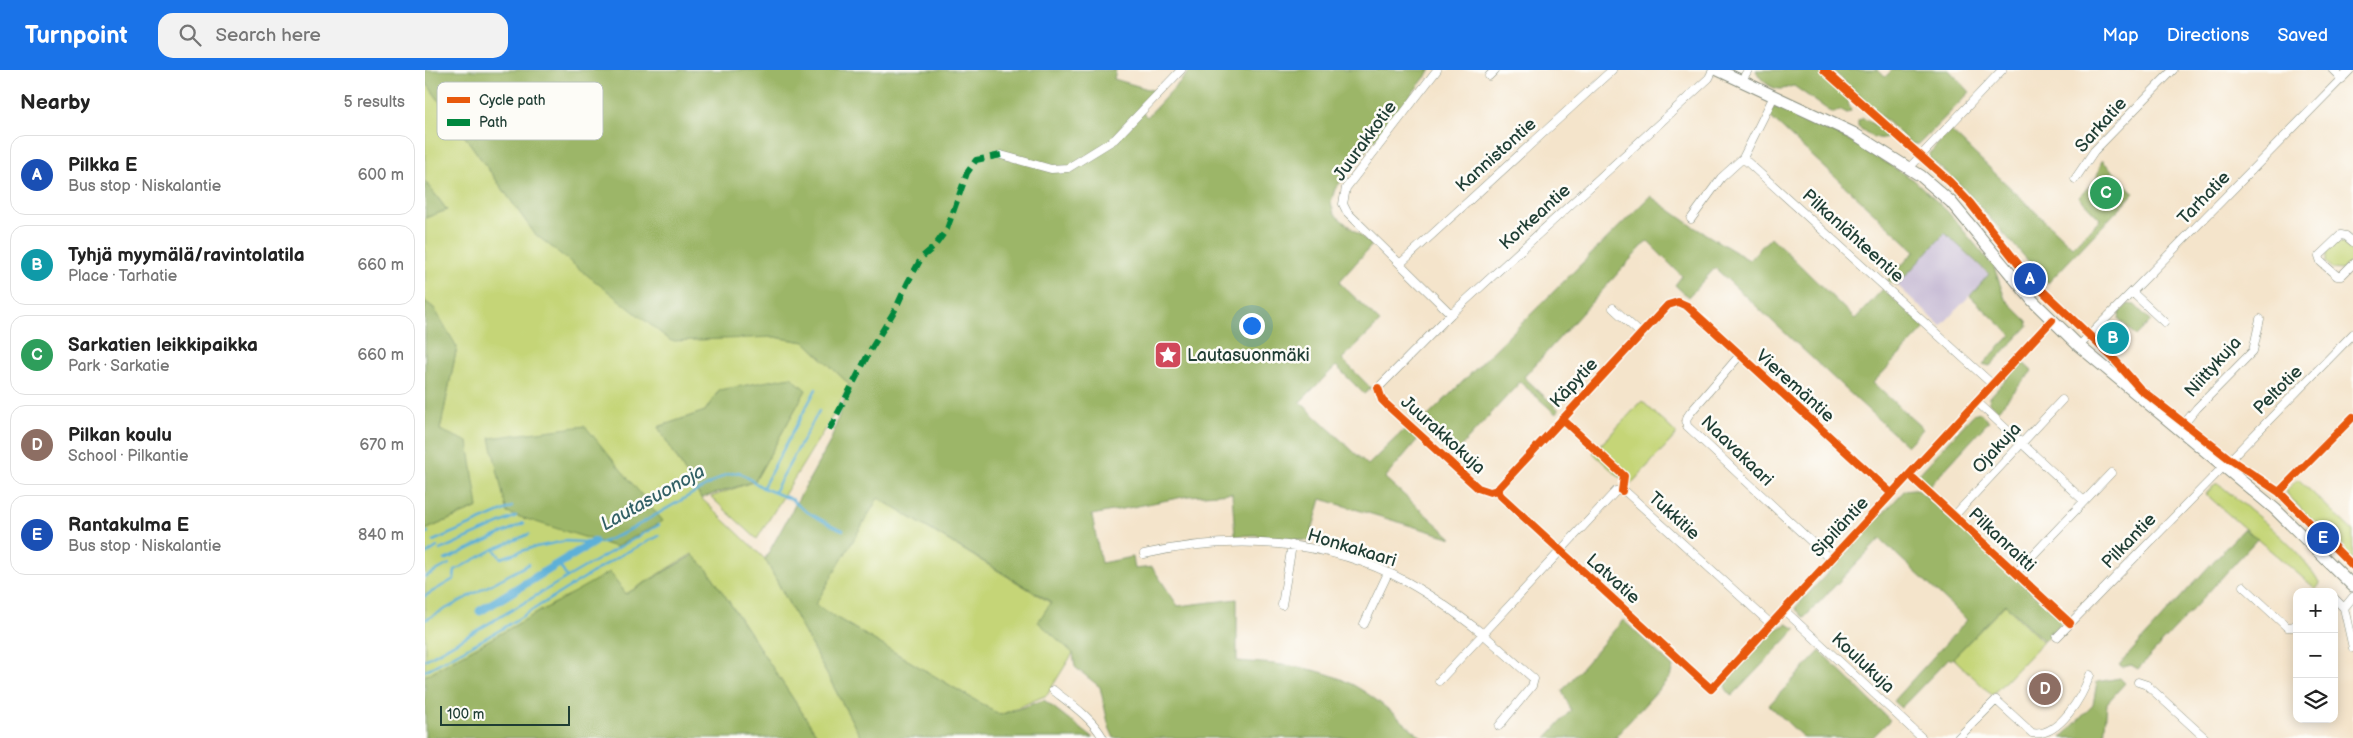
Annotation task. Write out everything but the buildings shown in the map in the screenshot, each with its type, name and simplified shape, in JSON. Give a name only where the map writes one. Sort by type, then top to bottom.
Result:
[{"type":"street","points":[[1001,155],[1051,169],[1068,168],[1115,139],[1181,70]]},
{"type":"street","name":"Juurakkotie","points":[[1437,70],[1346,188],[1343,204],[1347,212],[1451,314]]},
{"type":"street","points":[[1489,76],[1495,70]]},
{"type":"street","name":"Kannistontie","points":[[1401,264],[1612,70]]},
{"type":"street","name":"Korkeantie","points":[[1378,388],[1451,314],[1709,78],[1713,70]]},
{"type":"street","points":[[1718,70],[1745,75],[1773,96],[1853,133],[1909,167],[1951,202],[2052,320],[2079,346],[2275,509],[2353,586]]},
{"type":"street","points":[[1909,167],[2002,70]]},
{"type":"street","name":"Sarkatie","points":[[2075,180],[2094,151],[2173,70]]},
{"type":"street","points":[[2333,70],[2342,79]]},
{"type":"street","name":"Tarhatie","points":[[2079,346],[2350,70]]},
{"type":"street","points":[[1691,218],[1721,178],[1743,158],[1773,96]]},
{"type":"street","name":"Pilkanlähteentie","points":[[1743,158],[1992,384]]},
{"type":"street","points":[[2353,242],[2346,236],[2341,235],[2319,256],[2321,262],[2337,276],[2341,276],[2353,264]]},
{"type":"street","points":[[2132,292],[2164,322]]},
{"type":"street","name":"Käpytie","points":[[1497,490],[1640,333],[1668,305],[1678,302]]},
{"type":"street","name":"Vieremäntie","points":[[1678,302],[1687,306],[1891,494]]},
{"type":"street","points":[[1613,308],[1640,333]]},
{"type":"street","name":"Niittykuja","points":[[2179,430],[2197,408],[2253,351],[2260,319]]},
{"type":"street","name":"Sipiläntie","points":[[1711,689],[2052,320]]},
{"type":"street","name":"Peltotie","points":[[2223,466],[2353,334]]},
{"type":"street","name":"Naavakaari","points":[[1740,355],[1690,413],[1687,419],[1687,426],[1830,559]]},
{"type":"street","name":"Juurakkokuja","points":[[1378,388],[1382,400],[1387,405],[1478,488],[1490,492],[1497,490]]},
{"type":"street","name":"Ojakuja","points":[[1954,516],[2062,400]]},
{"type":"street","points":[[1976,401],[2084,502]]},
{"type":"street","name":"Pilkantie","points":[[2057,637],[2223,466]]},
{"type":"street","points":[[2016,573],[2111,473]]},
{"type":"street","name":"Latvatie","points":[[1497,490],[1561,552],[1711,689]]},
{"type":"street","name":"Tukkitie","points":[[1561,552],[1616,491],[1626,492],[1771,624]]},
{"type":"street","name":"Honkakaari","points":[[1144,554],[1235,541],[1292,545],[1324,551],[1388,573],[1426,592],[1483,634],[1534,679],[1532,686],[1499,726]]},
{"type":"street","points":[[1282,605],[1292,545]]},
{"type":"street","points":[[1439,682],[1561,552]]},
{"type":"street","points":[[1364,624],[1388,573]]},
{"type":"street","points":[[2243,586],[2287,627],[2293,627]]},
{"type":"street","points":[[2343,608],[2353,597]]},
{"type":"street","points":[[2338,602],[2343,608],[2353,648]]},
{"type":"street","name":"Koulukuja","points":[[1784,610],[1922,738]]},
{"type":"street","points":[[1958,738],[1996,700],[2032,733],[2046,732],[2067,717],[2076,707],[2090,675]]},
{"type":"street","points":[[2138,682],[2147,685],[2205,738]]},
{"type":"street","points":[[1053,690],[1079,710],[1099,730],[1103,738]]},
{"type":"shaded area","points":[[1945,233],[1989,275],[1941,326],[1897,285]]},
{"type":"green space","points":[[425,70],[1116,70],[1114,79],[1155,91],[1138,108],[1147,117],[1191,70],[1431,70],[1335,189],[1331,202],[1334,214],[1372,245],[1339,282],[1380,322],[1342,359],[1371,388],[1364,394],[1336,366],[1300,402],[1368,465],[1406,428],[1418,439],[1385,478],[1452,538],[1321,499],[1309,541],[1255,535],[1235,536],[1232,493],[1188,496],[1092,515],[1101,563],[1133,557],[1135,569],[1152,567],[1178,606],[1237,599],[1237,661],[1304,668],[1343,680],[1375,699],[1423,738],[1114,738],[1109,727],[1100,687],[1075,667],[1073,653],[1038,622],[1051,602],[878,498],[815,605],[1000,715],[1044,700],[1093,738],[864,738],[860,736],[765,559],[831,440],[849,384],[805,342],[775,337],[671,341],[535,234],[467,140],[603,140],[603,82],[437,82],[437,98],[425,81]]},
{"type":"green space","points":[[1756,70],[1817,70],[1846,95],[1849,99],[1848,103],[1851,111],[1847,113],[1840,110],[1834,113],[1794,86],[1782,89],[1774,88],[1763,80]]},
{"type":"green space","points":[[1832,70],[1878,70],[1885,77],[1892,70],[1949,70],[1970,92],[1919,144],[1911,144]]},
{"type":"green space","points":[[425,81],[437,98],[437,140],[467,140],[535,234],[775,337],[805,342],[849,384],[834,414],[757,539],[711,497],[755,481],[806,390],[719,390],[705,411],[658,427],[701,498],[765,559],[860,736],[864,738],[819,738],[708,570],[692,554],[626,594],[610,573],[425,676],[425,530],[478,507],[440,430],[457,347],[425,414],[425,218],[447,210],[425,181]]},
{"type":"green space","points":[[1779,106],[1853,142],[1914,180],[1947,211],[1994,267],[2005,299],[2027,321],[2028,326],[1990,366],[1983,364],[2011,335],[1970,296],[1989,274],[1945,233],[1897,285],[1887,281],[1915,251],[1769,116],[1773,108]]},
{"type":"green space","points":[[1863,118],[1880,128],[1888,137],[1884,139],[1873,137],[1858,127],[1858,121]]},
{"type":"green space","points":[[1950,130],[2072,247],[2100,219],[2079,197],[2096,179],[2102,160],[2134,193],[2048,283],[1957,181],[1929,158],[1929,154]]},
{"type":"green space","points":[[425,181],[447,210],[425,218]]},
{"type":"green space","points":[[1650,196],[1694,227],[1749,260],[1771,237],[1855,319],[1883,289],[1925,328],[1873,383],[1923,429],[1907,446],[1715,268],[1688,297],[1675,285],[1682,276],[1647,241],[1524,377],[1559,410],[1556,414],[1520,382],[1455,453],[1421,423]]},
{"type":"green space","points":[[2344,242],[2353,248],[2353,259],[2342,270],[2332,269],[2326,262],[2326,252],[2337,243]]},
{"type":"green space","points":[[425,301],[434,308],[457,347],[440,430],[468,442],[478,507],[425,530]]},
{"type":"green space","points":[[2128,304],[2135,305],[2151,321],[2136,336],[2119,319],[2120,312]]},
{"type":"green space","points":[[2022,362],[2032,371],[1998,410],[1989,402],[1990,397]]},
{"type":"green space","points":[[791,377],[806,390],[755,481],[701,498],[658,427],[705,411],[719,390]]},
{"type":"green space","points":[[1642,401],[1677,434],[1631,484],[1618,476],[1593,453]]},
{"type":"green space","points":[[1980,413],[1989,421],[1928,488],[1919,479],[1919,474],[1973,415]]},
{"type":"green space","points":[[585,426],[663,521],[616,547],[507,513],[490,438]]},
{"type":"green space","points":[[2298,479],[2353,531],[2353,560],[2346,556],[2287,494],[2287,490]]},
{"type":"green space","points":[[2215,484],[2219,484],[2260,518],[2300,556],[2320,584],[2317,588],[2246,530],[2206,494]]},
{"type":"green space","points":[[1917,489],[2063,621],[2044,641],[2005,604],[1901,708],[1893,701],[1967,620],[1880,539],[1804,618],[1795,608],[1905,490]]},
{"type":"green space","points":[[878,498],[1051,603],[1039,622],[1073,653],[1047,695],[1000,715],[815,605]]},
{"type":"green space","points":[[2243,529],[2258,538],[2138,669],[2131,665],[2123,667],[2119,665]]},
{"type":"green space","points":[[693,555],[708,570],[819,738],[425,738],[425,676],[610,572],[626,594]]},
{"type":"green space","points":[[2005,605],[2043,642],[1992,695],[1953,658]]},
{"type":"green space","points":[[1623,620],[1673,667],[1670,677],[1616,736],[1618,738],[1546,738],[1571,710],[1562,691]]},
{"type":"green space","points":[[1787,624],[1796,629],[1732,696],[1726,689],[1726,683],[1774,630]]},
{"type":"green space","points":[[1820,651],[1890,720],[1872,738],[1804,738],[1769,705]]},
{"type":"green space","points":[[2120,678],[2125,683],[2107,703],[2104,738],[2061,738],[2093,705],[2097,682]]},
{"type":"waterway","points":[[763,487],[816,389]]},
{"type":"waterway","points":[[774,492],[819,411]]},
{"type":"waterway","name":"Lautasuonoja","points":[[425,596],[454,579],[455,570],[494,549],[501,558],[531,548],[565,541],[601,543],[626,532],[725,475],[739,472],[763,488],[793,500],[808,512],[843,530]]},
{"type":"waterway","points":[[433,541],[512,507]]},
{"type":"waterway","points":[[440,550],[516,516]]},
{"type":"waterway","points":[[445,560],[524,523]]},
{"type":"waterway","points":[[425,660],[659,525]]},
{"type":"waterway","points":[[494,549],[529,534]]},
{"type":"waterway","points":[[425,671],[500,630],[621,555],[659,536]]},
{"type":"waterway","points":[[480,611],[594,542]]},
{"type":"waterway","points":[[425,555],[437,547]]},
{"type":"waterway","points":[[425,577],[449,564]]},
{"type":"waterway","points":[[425,620],[529,564]]},
{"type":"waterway","points":[[559,564],[566,576]]},
{"type":"marked path","points":[[829,430],[922,257],[934,247],[947,229],[967,173],[976,160],[1001,155]]},
{"type":"cycle path","points":[[1824,70],[1950,182],[1970,203],[2030,279],[2113,358],[2140,389],[2231,460],[2279,492],[2353,566]]},
{"type":"cycle path","points":[[1497,490],[1668,305],[1678,302],[1687,306],[1891,493]]},
{"type":"cycle path","points":[[1497,490],[1501,496],[1711,689],[2052,320]]},
{"type":"cycle path","points":[[1378,388],[1382,400],[1478,488],[1490,492],[1497,490]]},
{"type":"cycle path","points":[[2279,492],[2353,417]]},
{"type":"cycle path","points":[[1562,419],[1624,476],[1622,491]]},
{"type":"cycle path","name":"Pilkanraitti","points":[[1914,479],[2070,623]]},
{"type":"place","name":"Sarkatien leikkipaikka","points":[[2106,193]]},
{"type":"place","name":"Pilkka E","points":[[2030,279]]},
{"type":"place","name":"Tyhjä myymälä/ravintolatila","points":[[2113,338]]},
{"type":"place","name":"Lautasuonmäki","points":[[1168,355]]},
{"type":"place","name":"Rantakulma E","points":[[2323,538]]},
{"type":"place","name":"Pilkan koulu","points":[[2045,689]]}]
